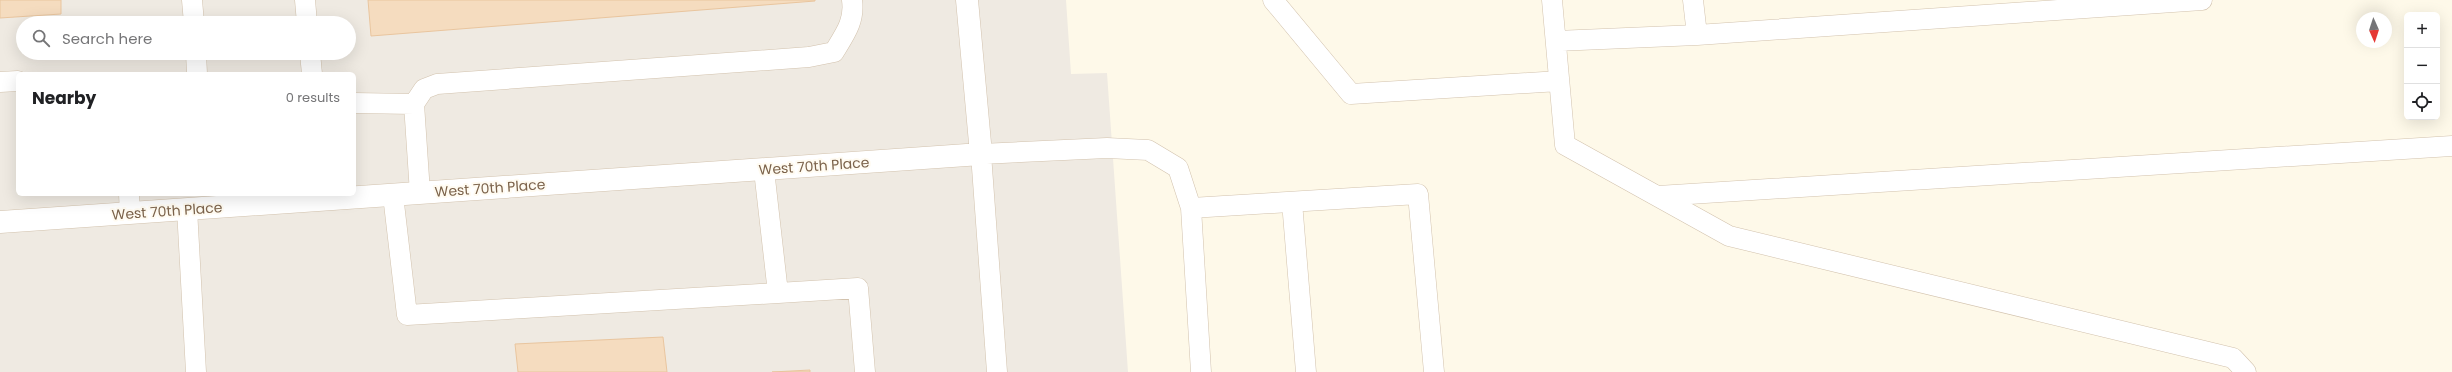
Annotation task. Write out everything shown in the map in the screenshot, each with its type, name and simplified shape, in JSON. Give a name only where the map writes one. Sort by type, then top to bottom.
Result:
[{"type":"street","points":[[967,0],[981,154]]},
{"type":"street","name":"West 70th Place","points":[[0,222],[129,204],[187,209],[981,154]]},
{"type":"lane","points":[[192,0],[193,16]]},
{"type":"lane","points":[[305,0],[306,16]]},
{"type":"lane","points":[[420,193],[414,104],[424,89],[437,84],[809,58],[834,52],[847,31],[854,14],[852,0]]},
{"type":"lane","points":[[1273,0],[1351,94],[1559,81]]},
{"type":"lane","points":[[1552,0],[1565,145],[1729,236],[2233,358],[2246,372]]},
{"type":"lane","points":[[1693,0],[1697,35]]},
{"type":"lane","points":[[1556,41],[1697,35],[2202,0]]},
{"type":"lane","points":[[196,60],[197,72]]},
{"type":"lane","points":[[311,60],[312,72]]},
{"type":"lane","points":[[0,82],[16,81]]},
{"type":"lane","points":[[356,103],[414,104]]},
{"type":"lane","points":[[1658,196],[2452,146]]},
{"type":"lane","points":[[997,372],[981,154],[1107,148],[1148,150],[1178,168],[1191,208],[1201,372]]},
{"type":"lane","points":[[764,170],[778,293]]},
{"type":"lane","points":[[1191,208],[1418,194],[1434,372]]},
{"type":"lane","points":[[393,195],[407,315],[858,288],[865,372]]},
{"type":"lane","points":[[1292,202],[1306,372]]},
{"type":"lane","points":[[187,209],[196,372]]},
{"type":"shaded area","points":[[0,0],[1066,0],[1071,74],[1107,73],[1128,372],[0,372]]},
{"type":"building","points":[[0,0],[61,0],[61,14],[0,18]]},
{"type":"building","points":[[368,0],[815,0],[815,1],[371,36]]},
{"type":"building","points":[[663,337],[667,372],[518,372],[515,344]]},
{"type":"building","points":[[810,370],[810,372],[772,372]]}]
